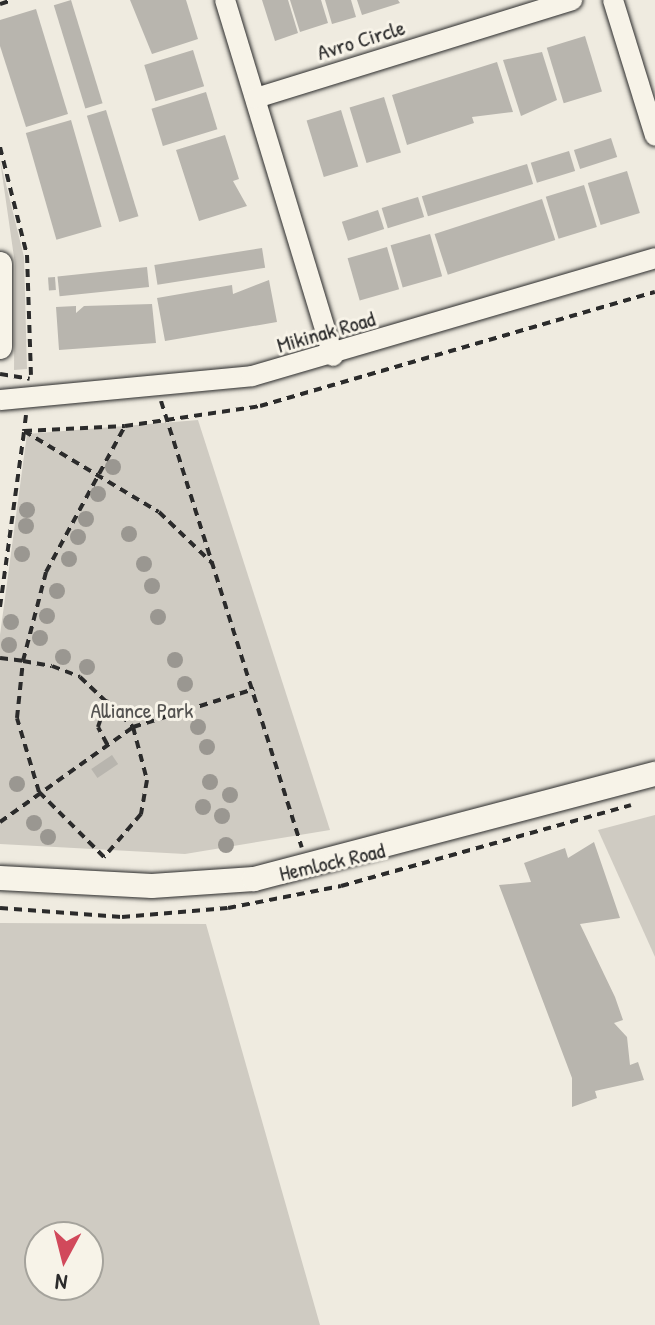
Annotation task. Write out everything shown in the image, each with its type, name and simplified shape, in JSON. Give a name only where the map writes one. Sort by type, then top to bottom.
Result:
[{"type":"street","points":[[225,0],[333,356]]},
{"type":"street","name":"Avro Circle","points":[[256,98],[572,0]]},
{"type":"street","points":[[613,0],[655,136]]},
{"type":"street","name":"Mikinak Road","points":[[0,400],[158,391],[333,356],[655,258]]},
{"type":"street","points":[[0,264],[0,347]]},
{"type":"street","name":"Hemlock Road","points":[[0,878],[194,885],[655,774]]},
{"type":"path","points":[[0,4],[12,0]]},
{"type":"path","points":[[24,431],[168,421],[321,391],[655,292]]},
{"type":"path","points":[[158,391],[306,858]]},
{"type":"path","points":[[0,658],[23,661],[80,677],[108,698],[133,727],[146,770],[141,814],[104,857],[39,792],[17,718],[23,661],[46,572],[97,468],[125,426]]},
{"type":"path","points":[[24,431],[97,468],[159,512],[214,564]]},
{"type":"path","points":[[0,607],[24,431]]},
{"type":"path","points":[[0,822],[133,727],[254,689]]},
{"type":"path","points":[[107,744],[98,727],[108,698]]},
{"type":"path","points":[[306,858],[318,843]]},
{"type":"path","points":[[288,851],[306,858]]},
{"type":"path","points":[[101,864],[115,865]]},
{"type":"green space","points":[[0,160],[24,257],[27,369],[14,370],[15,264]]},
{"type":"green space","name":"Alliance Park","points":[[198,420],[330,830],[185,854],[0,844],[0,635],[27,434]]},
{"type":"green space","points":[[655,815],[655,957],[598,830]]},
{"type":"green space","points":[[0,923],[206,924],[320,1325],[0,1325]]},
{"type":"building","points":[[71,0],[103,103],[85,109],[54,5]]},
{"type":"building","points":[[130,0],[186,0],[198,39],[152,54]]},
{"type":"building","points":[[262,0],[288,0],[298,33],[275,41]]},
{"type":"building","points":[[290,0],[321,0],[328,23],[300,32]]},
{"type":"building","points":[[325,0],[351,0],[356,17],[332,24]]},
{"type":"building","points":[[357,0],[398,0],[400,3],[362,15]]},
{"type":"building","points":[[36,9],[68,114],[26,127],[0,46],[0,20]]},
{"type":"building","points":[[585,36],[602,91],[564,103],[547,48]]},
{"type":"building","points":[[193,50],[204,86],[155,101],[144,65]]},
{"type":"building","points":[[542,52],[557,100],[521,116],[503,60]]},
{"type":"building","points":[[497,62],[513,112],[472,117],[474,123],[407,145],[392,95]]},
{"type":"building","points":[[206,92],[217,129],[163,146],[151,109]]},
{"type":"building","points":[[384,97],[401,152],[367,163],[350,108]]},
{"type":"building","points":[[106,110],[138,216],[119,222],[87,116]]},
{"type":"building","points":[[341,110],[358,166],[324,177],[307,121]]},
{"type":"building","points":[[71,120],[102,227],[56,240],[26,133]]},
{"type":"building","points":[[225,135],[239,179],[233,181],[247,206],[199,221],[176,150]]},
{"type":"building","points":[[611,138],[617,157],[580,169],[574,150]]},
{"type":"building","points":[[569,151],[575,171],[537,183],[531,163]]},
{"type":"building","points":[[527,164],[533,184],[428,216],[422,196]]},
{"type":"building","points":[[627,171],[640,213],[601,225],[588,183]]},
{"type":"building","points":[[584,185],[597,227],[559,239],[546,197]]},
{"type":"building","points":[[418,197],[424,217],[388,228],[382,208]]},
{"type":"building","points":[[542,199],[555,240],[448,275],[435,234]]},
{"type":"building","points":[[378,210],[384,229],[348,241],[342,222]]},
{"type":"building","points":[[430,234],[442,276],[403,288],[391,245]]},
{"type":"building","points":[[387,247],[399,289],[360,301],[348,258]]},
{"type":"building","points":[[262,248],[265,268],[157,285],[154,265]]},
{"type":"building","points":[[147,267],[149,287],[60,296],[57,276]]},
{"type":"building","points":[[48,277],[55,277],[56,290],[49,290]]},
{"type":"building","points":[[269,280],[277,322],[165,341],[157,298],[232,285],[233,294]]},
{"type":"building","points":[[152,304],[156,343],[59,350],[56,307],[76,306],[76,313],[84,306]]},
{"type":"building","points":[[112,755],[118,764],[97,778],[91,769]]},
{"type":"building","points":[[594,842],[620,918],[580,924],[615,997],[623,1020],[614,1023],[627,1037],[630,1065],[638,1062],[644,1080],[595,1091],[597,1098],[572,1107],[572,1078],[499,885],[531,882],[524,863],[565,848],[568,858]]}]
